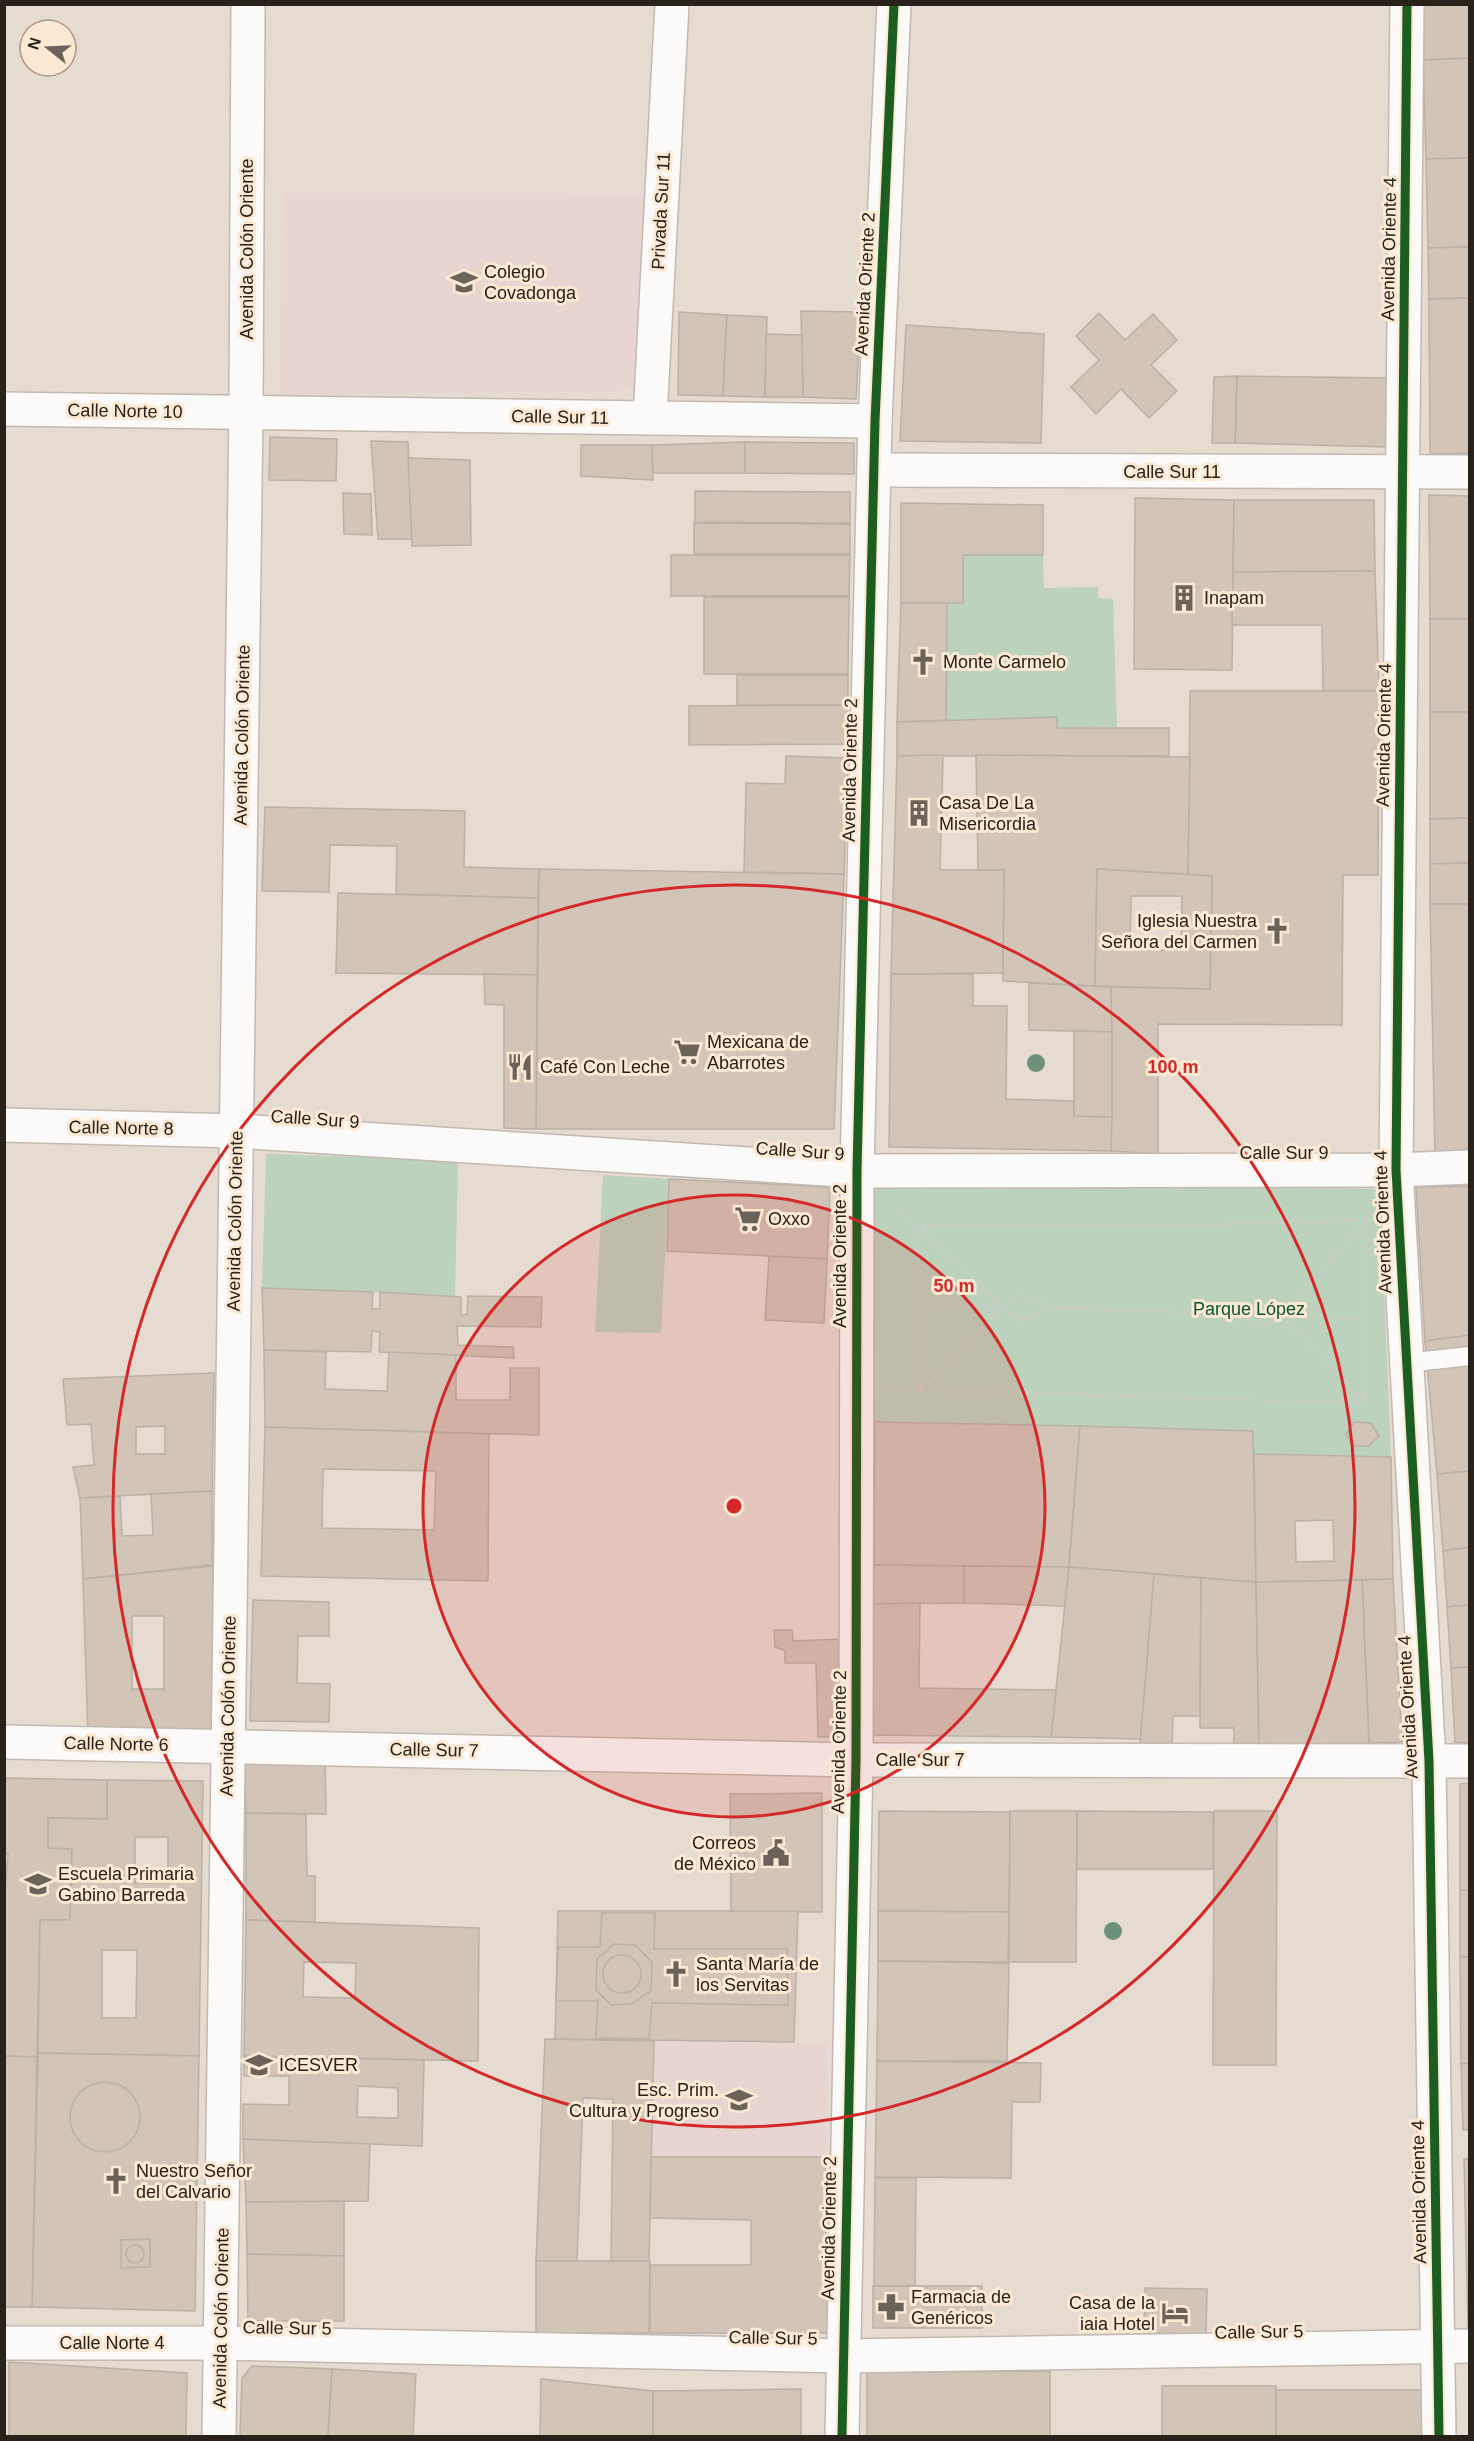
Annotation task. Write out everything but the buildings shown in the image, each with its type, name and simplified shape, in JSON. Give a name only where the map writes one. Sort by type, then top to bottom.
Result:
[{"type":"street","name":"Avenida Colón Oriente","points":[[219,2436],[246,412],[248,4]]},
{"type":"street","name":"Privada Sur 11","points":[[650,418],[672,4]]},
{"type":"street","name":"Avenida Oriente 2","points":[[842,2436],[856,1760],[857,1171],[875,421],[894,4]]},
{"type":"street","name":"Avenida Oriente 4","points":[[1407,4],[1396,1170],[1429,1761],[1454,2346],[1439,2436]]},
{"type":"street","name":"Calle Norte 10","points":[[4,409],[246,412]]},
{"type":"street","name":"Calle Sur 11","points":[[246,412],[875,421]]},
{"type":"street","name":"Calle Sur 11","points":[[874,470],[1403,474],[1470,472]]},
{"type":"street","name":"Calle Norte 8","points":[[4,1125],[237,1131]]},
{"type":"street","name":"Calle Sur 9","points":[[237,1131],[857,1171],[1396,1170],[1470,1167]]},
{"type":"street","name":"Calle Norte 6","points":[[4,1742],[227,1746]]},
{"type":"street","name":"Calle Sur 7","points":[[227,1746],[856,1760],[1470,1761]]},
{"type":"street","name":"Calle Norte 4","points":[[4,2343],[220,2343]]},
{"type":"street","name":"Calle Sur 5","points":[[220,2343],[843,2356],[1454,2346]]},
{"type":"lane","points":[[1406,1363],[1470,1356]]},
{"type":"path","points":[[918,1226],[1163,1226],[1365,1220]]},
{"type":"path","points":[[920,1390],[1002,1308],[1023,1293],[1049,1307],[1240,1315],[1262,1328],[1283,1316],[1365,1220]]},
{"type":"path","points":[[1364,1403],[1365,1220]]},
{"type":"path","points":[[918,1226],[920,1390]]},
{"type":"path","points":[[918,1226],[1002,1308],[1024,1321],[1049,1307]]},
{"type":"path","points":[[920,1303],[1002,1308]]},
{"type":"path","points":[[1240,1315],[1262,1304],[1283,1316],[1364,1403]]},
{"type":"path","points":[[1283,1316],[1364,1318]]},
{"type":"path","points":[[920,1390],[1364,1403]]},
{"type":"shaded area","name":"Colegio Covadonga","points":[[282,193],[650,194],[644,370],[627,391],[280,395]]},
{"type":"shaded area","name":"Esc. Prim. Cultura y Progreso","points":[[654,2041],[827,2043],[826,2157],[651,2157]]},
{"type":"green space","points":[[963,555],[1043,555],[1044,588],[1098,587],[1098,598],[1113,599],[1117,727],[1057,728],[1057,717],[946,720],[947,603],[963,603]]},
{"type":"green space","points":[[266,1154],[458,1160],[455,1296],[262,1288]]},
{"type":"green space","points":[[603,1175],[669,1179],[661,1333],[595,1332]]},
{"type":"green space","name":"Parque López","points":[[870,1183],[1380,1189],[1391,1457],[1254,1454],[1252,1431],[867,1422]]},
{"type":"cycle path","points":[[842,2436],[856,1760],[857,1171],[875,421],[894,4]]},
{"type":"cycle path","points":[[1407,4],[1396,1170],[1429,1761],[1439,2436]]},
{"type":"place","name":"Colegio Covadonga","points":[[464,282]]},
{"type":"place","name":"Inapam","points":[[1184,598]]},
{"type":"place","name":"Monte Carmelo","points":[[923,662]]},
{"type":"place","name":"Casa De La Misericordia","points":[[919,813]]},
{"type":"place","name":"Iglesia Nuestra Señora del Carmen","points":[[1277,931]]},
{"type":"place","name":"Mexicana de Abarrotes","points":[[687,1052]]},
{"type":"place","name":"Café Con Leche","points":[[520,1067]]},
{"type":"place","name":"Oxxo","points":[[748,1219]]},
{"type":"place","name":"Correos de México","points":[[776,1853]]},
{"type":"place","name":"Escuela Primaria Gabino Barreda","points":[[38,1884]]},
{"type":"place","name":"Santa María de los Servitas","points":[[676,1974]]},
{"type":"place","name":"ICESVER","points":[[259,2065]]},
{"type":"place","name":"Esc. Prim. Cultura y Progreso","points":[[739,2100]]},
{"type":"place","name":"Nuestro Señor del Calvario","points":[[116,2181]]},
{"type":"place","name":"Farmacia de Genéricos","points":[[891,2307]]},
{"type":"place","name":"Casa de la iaia Hotel","points":[[1175,2313]]}]
